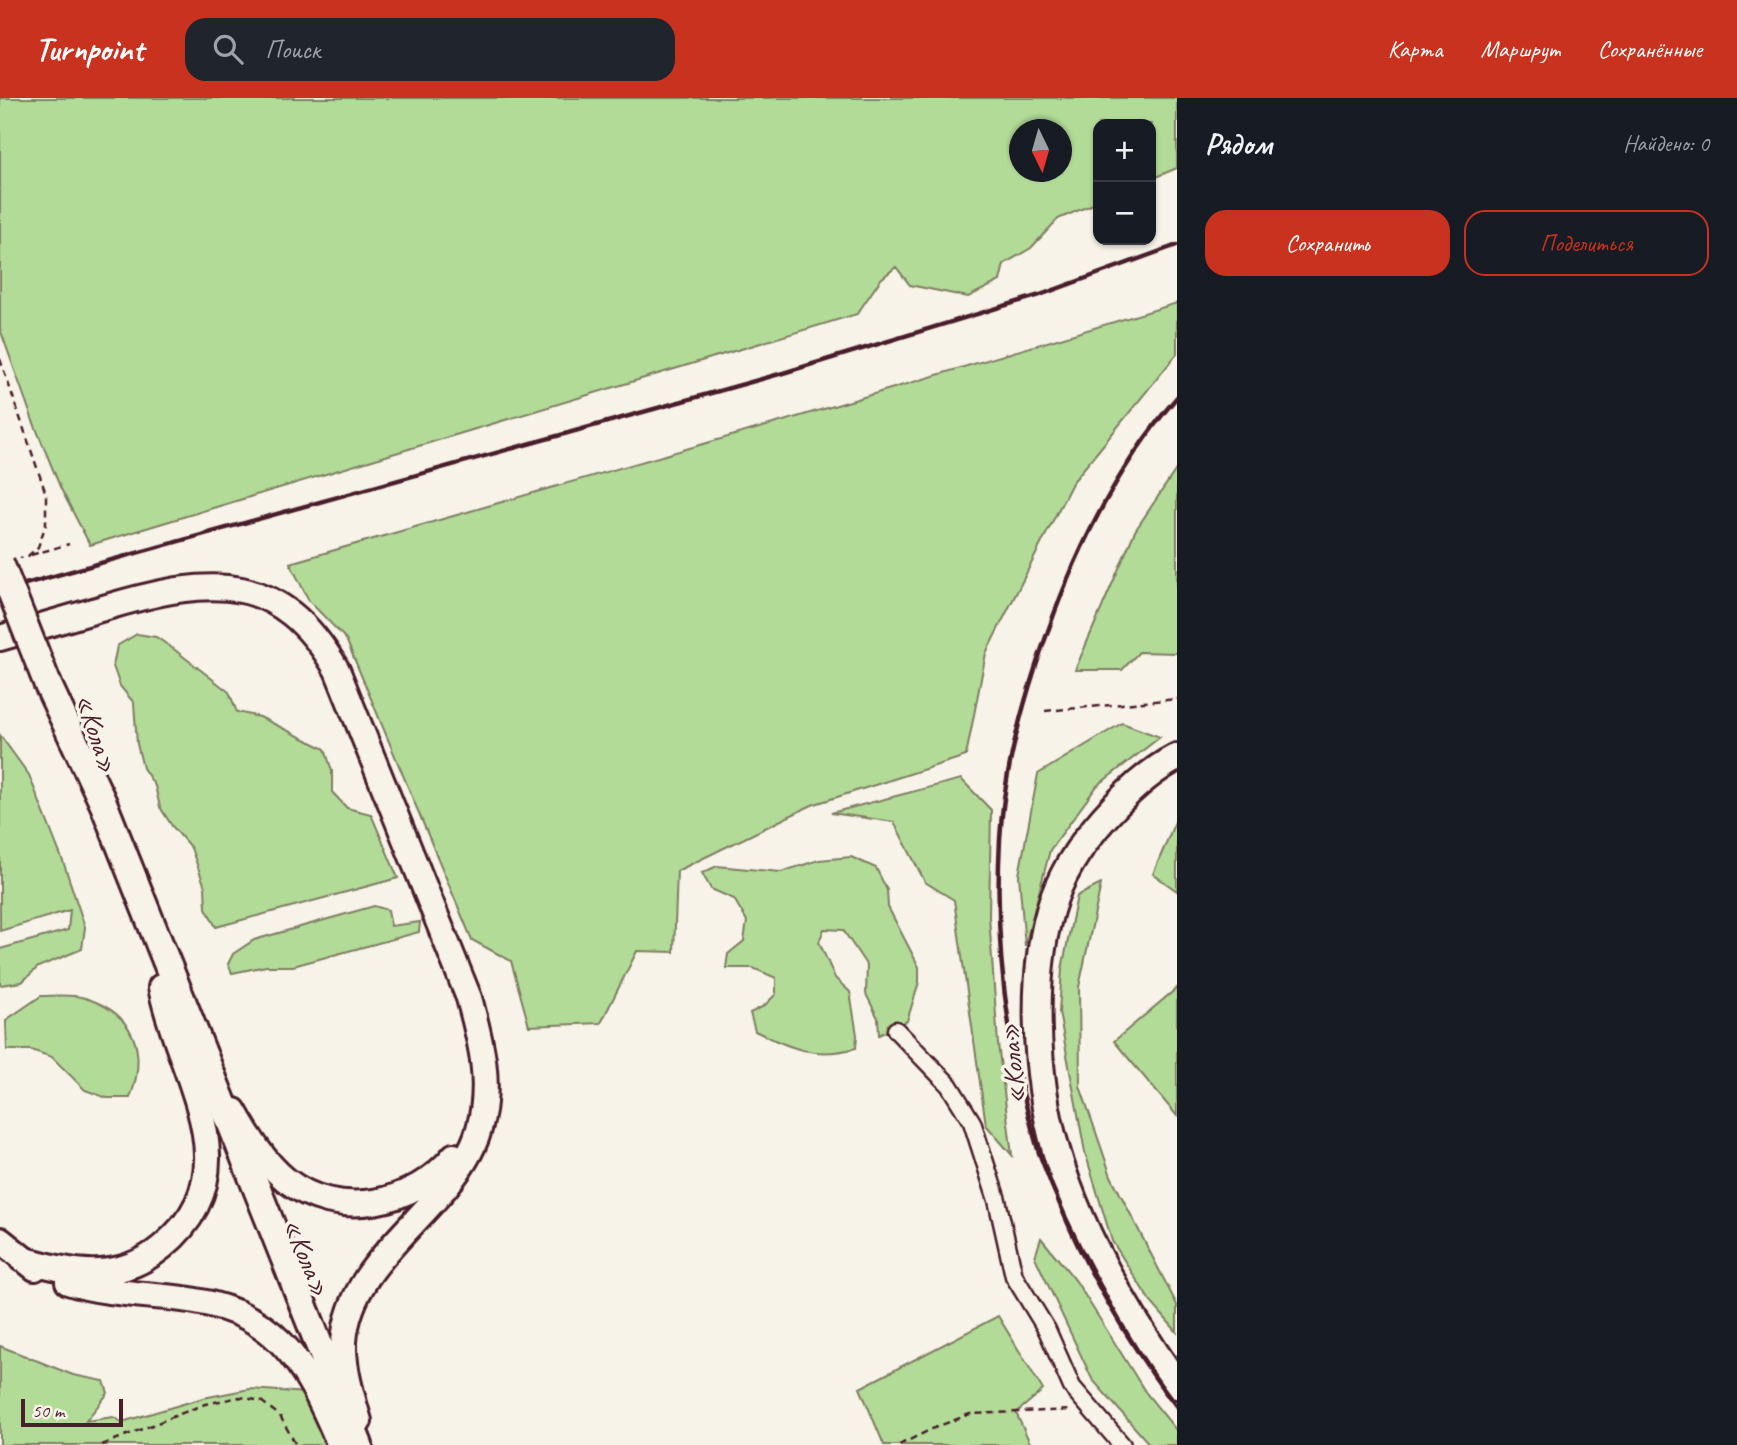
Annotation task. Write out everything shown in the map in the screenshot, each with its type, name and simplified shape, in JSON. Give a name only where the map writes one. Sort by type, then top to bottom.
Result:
[{"type":"highway","points":[[9,561],[48,685]]},
{"type":"highway","name":"«Кола»","points":[[48,685],[90,811],[161,987],[172,1005],[349,1445]]},
{"type":"highway","name":"«Кола»","points":[[48,685],[104,805],[208,1062],[211,1080],[359,1445]]},
{"type":"highway","name":"«Кола»","points":[[1177,757],[1129,792],[1091,830],[1068,866],[1054,899],[1045,935],[1039,1009],[1039,1052],[1043,1088],[1056,1150],[1066,1179],[1104,1265],[1154,1352],[1177,1385]]},
{"type":"main road","points":[[0,638],[152,594],[207,586],[231,587],[253,592],[288,611],[316,638],[337,670],[434,908],[472,1010],[485,1061],[485,1092],[479,1131],[466,1159],[444,1190],[383,1254],[355,1297],[347,1321],[344,1343],[346,1365],[358,1419],[367,1445]]},
{"type":"main road","points":[[22,1259],[76,1272],[118,1270],[140,1262],[159,1249],[178,1234],[191,1216],[206,1180],[207,1143],[200,1104],[165,1009],[161,987]]},
{"type":"main road","points":[[208,1062],[219,1077],[244,1129],[272,1167],[303,1191],[321,1199],[341,1203],[382,1202],[401,1196],[439,1172],[453,1158],[465,1139],[485,1092]]},
{"type":"main road","points":[[0,1240],[40,1273],[73,1284],[120,1293],[203,1302],[227,1308],[247,1318],[266,1330],[297,1358],[318,1394],[341,1445]]},
{"type":"street","points":[[896,1030],[949,1085],[971,1122],[997,1200],[1014,1276],[1046,1330],[1072,1387],[1122,1445]]},
{"type":"path","points":[[0,359],[46,494],[46,524],[38,547],[28,556]]},
{"type":"path","points":[[9,561],[69,544]]},
{"type":"path","points":[[1045,711],[1177,699]]},
{"type":"path","points":[[102,1445],[205,1404],[240,1398],[261,1401],[280,1416],[296,1445]]},
{"type":"path","points":[[899,1445],[970,1415],[1090,1409]]},
{"type":"green space","points":[[0,98],[1177,98],[1177,168],[1156,177],[1156,119],[1093,119],[1093,204],[1058,219],[1031,248],[1004,264],[1000,281],[968,297],[910,285],[896,267],[881,279],[857,314],[90,545],[61,489],[0,329]]},
{"type":"green space","points":[[1177,303],[1177,354],[1072,483],[986,653],[966,756],[812,805],[677,871],[674,952],[637,951],[601,1023],[529,1026],[511,961],[472,940],[346,639],[309,601],[290,563],[787,420]]},
{"type":"green space","points":[[1177,468],[1177,653],[1139,652],[1122,670],[1075,670],[1135,531]]},
{"type":"green space","points":[[137,634],[156,637],[229,692],[237,712],[260,717],[325,749],[332,771],[332,792],[347,808],[371,814],[398,878],[216,927],[206,908],[205,887],[191,848],[160,807],[155,786],[143,768],[137,744],[134,703],[120,686],[113,666],[117,646]]},
{"type":"green space","points":[[1122,723],[1160,737],[1097,786],[1050,850],[1025,946],[1019,875],[1038,774]]},
{"type":"green space","points":[[0,735],[29,775],[85,927],[82,949],[38,967],[22,982],[0,985],[0,949],[68,930],[70,910],[0,931]]},
{"type":"green space","points":[[961,779],[991,810],[989,916],[998,1044],[1012,1155],[986,1125],[954,900],[925,882],[894,822],[831,813]]},
{"type":"green space","points":[[1177,817],[1177,891],[1153,874]]},
{"type":"green space","points":[[851,857],[876,868],[887,890],[888,907],[919,967],[919,982],[907,1021],[879,1035],[878,1018],[866,994],[867,966],[843,930],[824,929],[819,942],[835,978],[850,992],[857,1035],[856,1048],[828,1053],[792,1047],[755,1031],[750,1013],[764,1006],[776,994],[776,978],[753,968],[726,968],[728,954],[744,941],[747,921],[734,899],[711,889],[702,873],[717,866],[781,872],[819,860]]},
{"type":"green space","points":[[1101,884],[1079,987],[1080,1086],[1111,1176],[1177,1305],[1177,1332],[1150,1301],[1112,1241],[1085,1152],[1059,1012],[1062,969],[1077,896]]},
{"type":"green space","points":[[374,906],[388,910],[391,926],[420,922],[419,932],[293,966],[266,966],[232,973],[228,964],[233,954],[254,940]]},
{"type":"green space","points":[[1177,988],[1177,1116],[1114,1041]]},
{"type":"green space","points":[[41,996],[85,998],[115,1013],[126,1024],[137,1050],[135,1081],[130,1098],[107,1098],[85,1090],[52,1057],[31,1050],[7,1050],[6,1020]]},
{"type":"green space","points":[[1041,1238],[1076,1281],[1146,1393],[1177,1431],[1177,1445],[1150,1445],[1092,1379],[1035,1257]]},
{"type":"green space","points":[[998,1316],[1043,1390],[1016,1413],[1031,1445],[884,1445],[860,1388]]},
{"type":"green space","points":[[0,1346],[73,1375],[104,1381],[108,1393],[86,1421],[113,1417],[122,1422],[203,1398],[250,1389],[307,1393],[330,1445],[0,1445]]},
{"type":"railway","points":[[0,591],[783,373],[1040,295],[1177,245]]},
{"type":"railway","points":[[1177,397],[1118,479],[1086,538],[1059,600],[1016,733],[1002,812],[999,873],[1000,940],[1006,1006],[1018,1072],[1039,1153],[1067,1221],[1109,1303],[1146,1364],[1177,1407]]}]
